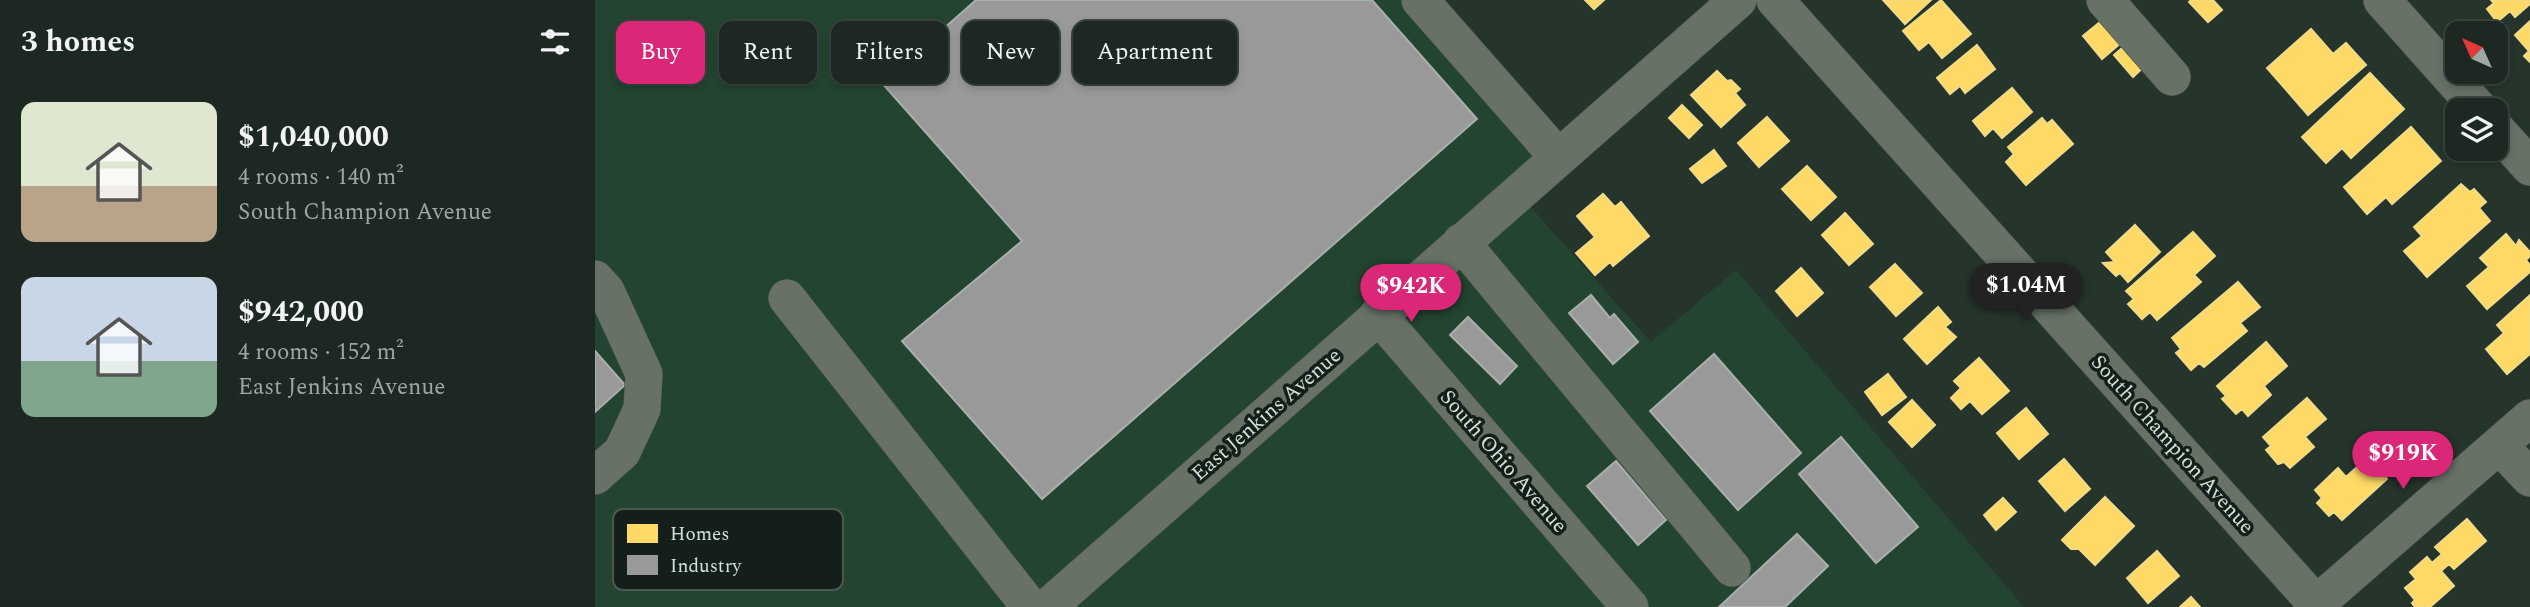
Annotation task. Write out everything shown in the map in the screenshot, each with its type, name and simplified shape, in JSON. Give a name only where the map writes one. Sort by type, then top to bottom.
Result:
[{"type":"street","points":[[1420,0],[1558,157]]},
{"type":"street","name":"East Jenkins Avenue","points":[[1048,607],[1738,0]]},
{"type":"street","name":"South Champion Avenue","points":[[1775,0],[2316,606]]},
{"type":"street","points":[[2105,0],[2172,77]]},
{"type":"street","points":[[2382,0],[2469,98]]},
{"type":"street","points":[[2508,142],[2530,167]]},
{"type":"street","points":[[1461,242],[1732,568]]},
{"type":"street","points":[[595,279],[606,291],[644,374],[642,409],[622,452],[595,476]]},
{"type":"street","points":[[787,298],[1030,607]]},
{"type":"street","name":"South Ohio Avenue","points":[[1378,315],[1630,607]]},
{"type":"street","points":[[2316,606],[2530,418]]},
{"type":"street","points":[[2499,445],[2530,478]]},
{"type":"shaded area","points":[[595,0],[1427,0],[1554,146],[1511,185],[1651,342],[1736,270],[2024,607],[595,607]]},
{"type":"building: Homes","points":[[1585,0],[1604,0],[1594,9]]},
{"type":"building: Homes","points":[[1883,0],[1931,0],[1905,24]]},
{"type":"building: Homes","points":[[1941,0],[1971,34],[1942,58],[1929,42],[1919,50],[1903,31]]},
{"type":"building: Homes","points":[[2213,0],[2222,10],[2208,22],[2189,2]]},
{"type":"building: Homes","points":[[2491,0],[2530,0],[2530,4],[2515,17],[2510,11],[2498,21],[2487,9],[2494,3]]},
{"type":"building: Homes","points":[[2105,18],[2123,41],[2102,59],[2083,36]]},
{"type":"building: Homes","points":[[2530,21],[2530,62],[2524,56],[2529,51],[2515,35]]},
{"type":"building: Homes","points":[[2311,29],[2333,54],[2346,43],[2366,65],[2308,115],[2267,68]]},
{"type":"building: Homes","points":[[2130,41],[2149,62],[2133,77],[2114,55]]},
{"type":"building: Homes","points":[[1977,45],[1995,69],[1965,93],[1960,86],[1950,94],[1937,78]]},
{"type":"building: Homes","points":[[1717,71],[1740,89],[1735,93],[1745,105],[1721,127],[1691,95]]},
{"type":"building: Homes","points":[[2370,73],[2404,109],[2351,158],[2342,148],[2326,163],[2302,137]]},
{"type":"building: Homes","points":[[2012,88],[2032,112],[2002,138],[1993,128],[1985,136],[1973,121]]},
{"type":"building: Homes","points":[[1682,105],[1702,125],[1689,138],[1669,118]]},
{"type":"building: Homes","points":[[1767,117],[1789,141],[1759,167],[1738,143]]},
{"type":"building: Homes","points":[[2042,118],[2047,124],[2052,120],[2073,144],[2026,185],[2006,162],[2014,154],[2008,147]]},
{"type":"building: Homes","points":[[2411,127],[2441,161],[2392,204],[2386,197],[2367,214],[2344,187]]},
{"type":"building: Homes","points":[[1714,150],[1726,166],[1702,183],[1690,169]]},
{"type":"building: Homes","points":[[1807,166],[1836,197],[1811,220],[1782,189]]},
{"type":"building: Homes","points":[[2461,184],[2470,192],[2474,189],[2486,202],[2479,208],[2490,221],[2427,277],[2404,251],[2422,236],[2414,227]]},
{"type":"building: Homes","points":[[1603,194],[1615,207],[1621,202],[1649,236],[1613,266],[1610,262],[1595,275],[1576,253],[1595,237],[1577,216]]},
{"type":"building: Homes","points":[[1845,213],[1873,244],[1849,265],[1822,235]]},
{"type":"building: Homes","points":[[2135,225],[2160,252],[2128,282],[2120,273],[2116,276],[2103,263],[2115,262],[2106,252]]},
{"type":"building: Homes","points":[[2193,232],[2215,256],[2194,275],[2201,282],[2157,320],[2150,312],[2142,319],[2128,304],[2134,299],[2126,291]]},
{"type":"building: Homes","points":[[2506,234],[2516,246],[2519,240],[2530,252],[2526,260],[2530,265],[2530,272],[2487,309],[2467,286],[2489,267],[2480,258]]},
{"type":"building: Homes","points":[[1895,264],[1922,293],[1896,316],[1870,287]]},
{"type":"building: Homes","points":[[1801,268],[1823,293],[1797,316],[1776,291]]},
{"type":"building: Homes","points":[[2238,282],[2260,307],[2240,323],[2247,331],[2204,367],[2199,363],[2191,370],[2176,353],[2181,349],[2172,338]]},
{"type":"building: Homes","points":[[2530,295],[2530,354],[2507,374],[2486,349],[2504,333],[2497,325]]},
{"type":"building: Homes","points":[[1938,307],[1951,322],[1945,327],[1956,337],[1927,364],[1904,339]]},
{"type":"building: Homes","points":[[2266,342],[2287,366],[2264,386],[2271,395],[2248,416],[2242,409],[2236,414],[2222,399],[2226,396],[2217,386]]},
{"type":"building: Homes","points":[[1979,358],[2009,391],[1982,414],[1970,401],[1961,409],[1951,398],[1961,388],[1954,381]]},
{"type":"building: Homes","points":[[1888,374],[1906,397],[1882,415],[1865,392]]},
{"type":"building: Homes","points":[[2307,398],[2326,419],[2305,437],[2314,447],[2290,468],[2284,462],[2278,464],[2266,450],[2271,446],[2263,437]]},
{"type":"building: Homes","points":[[1912,400],[1935,425],[1912,447],[1889,422]]},
{"type":"building: Homes","points":[[2026,408],[2048,434],[2019,459],[1997,433]]},
{"type":"building: Homes","points":[[2367,458],[2387,479],[2342,520],[2334,512],[2329,516],[2317,503],[2322,498],[2315,490],[2338,468],[2346,477]]},
{"type":"building: Homes","points":[[2064,459],[2090,489],[2065,511],[2039,481]]},
{"type":"building: Homes","points":[[2105,497],[2134,526],[2095,565],[2079,549],[2071,549],[2062,540]]},
{"type":"building: Homes","points":[[2003,498],[2016,512],[1996,530],[1984,515]]},
{"type":"building: Homes","points":[[2467,519],[2486,541],[2454,569],[2449,564],[2441,571],[2454,586],[2430,607],[2415,607],[2412,603],[2415,600],[2405,588],[2416,579],[2410,572],[2427,557],[2432,563],[2442,554],[2435,547]]},
{"type":"building: Homes","points":[[2157,551],[2179,576],[2148,603],[2127,578]]},
{"type":"building: Homes","points":[[2191,597],[2200,607],[2180,607]]},
{"type":"building: Industry","points":[[976,0],[1372,0],[1477,119],[1042,499],[902,341],[1022,241],[883,84],[948,84],[948,25]]},
{"type":"building: Industry","points":[[1591,295],[1610,318],[1614,314],[1638,342],[1613,364],[1569,313]]},
{"type":"building: Industry","points":[[1468,317],[1517,366],[1500,384],[1450,335]]},
{"type":"building: Industry","points":[[595,351],[625,385],[595,412]]},
{"type":"building: Industry","points":[[1714,354],[1801,453],[1738,510],[1650,411]]},
{"type":"building: Industry","points":[[1841,437],[1918,527],[1876,563],[1799,474]]},
{"type":"building: Industry","points":[[1616,461],[1666,520],[1638,545],[1587,486]]},
{"type":"building: Industry","points":[[1797,534],[1828,566],[1785,607],[1719,607]]}]
